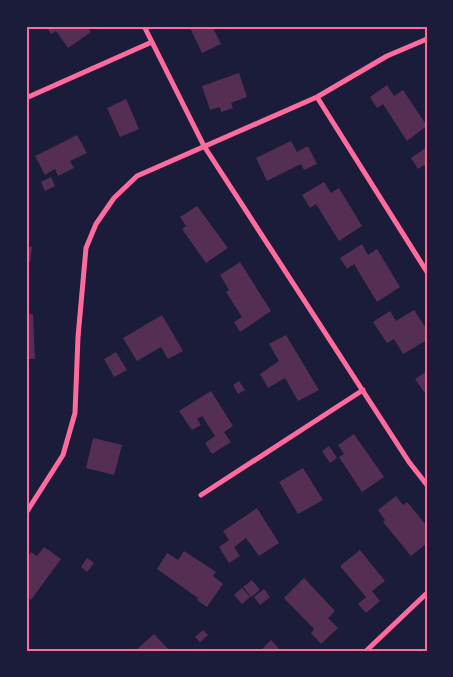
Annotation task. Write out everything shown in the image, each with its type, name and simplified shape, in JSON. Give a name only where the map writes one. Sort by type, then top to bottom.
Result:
[{"type":"street","points":[[144,26],[204,146],[409,462],[427,486]]},
{"type":"street","points":[[26,513],[63,454],[75,413],[86,248],[96,224],[114,198],[137,176],[317,97],[387,56],[427,39]]},
{"type":"street","points":[[26,98],[152,42]]},
{"type":"street","points":[[317,97],[427,272]]},
{"type":"street","points":[[201,495],[364,390]]},
{"type":"street","points":[[366,651],[427,593]]},
{"type":"building","points":[[46,26],[86,26],[91,32],[68,48],[56,31],[51,34]]},
{"type":"building","points":[[189,26],[212,26],[221,44],[202,53]]},
{"type":"building","points":[[239,73],[247,97],[231,103],[233,108],[221,112],[220,107],[210,110],[202,86]]},
{"type":"building","points":[[387,85],[394,96],[403,90],[427,126],[407,141],[383,104],[377,108],[370,97]]},
{"type":"building","points":[[126,99],[139,129],[120,137],[107,108]]},
{"type":"building","points":[[77,135],[87,153],[70,161],[74,168],[58,176],[55,169],[45,175],[35,156]]},
{"type":"building","points":[[291,141],[297,152],[308,146],[317,164],[304,170],[301,164],[267,181],[256,158]]},
{"type":"building","points":[[427,147],[427,170],[424,165],[418,169],[411,158]]},
{"type":"building","points":[[51,177],[55,186],[45,191],[41,182]]},
{"type":"building","points":[[324,182],[331,193],[339,188],[362,226],[339,241],[316,204],[310,208],[302,195]]},
{"type":"building","points":[[197,206],[228,248],[206,263],[182,229],[186,226],[180,217]]},
{"type":"building","points":[[362,244],[368,255],[377,249],[400,287],[377,302],[354,264],[347,269],[340,258]]},
{"type":"building","points":[[26,246],[32,247],[30,262],[26,261]]},
{"type":"building","points":[[240,262],[271,311],[240,332],[234,322],[242,317],[226,292],[229,290],[220,275]]},
{"type":"building","points":[[414,310],[427,330],[427,340],[403,354],[394,339],[387,343],[373,322],[390,311],[396,321]]},
{"type":"building","points":[[26,314],[33,314],[35,359],[26,359]]},
{"type":"building","points":[[162,315],[183,351],[168,359],[161,347],[137,361],[123,338]]},
{"type":"building","points":[[286,335],[319,390],[298,401],[285,378],[268,388],[260,374],[279,361],[269,344]]},
{"type":"building","points":[[116,352],[127,370],[114,377],[104,359]]},
{"type":"building","points":[[427,371],[427,390],[424,392],[415,379]]},
{"type":"building","points":[[239,381],[245,390],[238,394],[233,385]]},
{"type":"building","points":[[211,391],[233,426],[224,432],[231,442],[212,454],[205,443],[215,436],[202,416],[197,419],[201,425],[192,430],[179,411]]},
{"type":"building","points":[[354,434],[384,477],[362,492],[339,457],[344,454],[338,445]]},
{"type":"building","points":[[93,438],[122,445],[114,475],[86,468]]},
{"type":"building","points":[[329,446],[337,458],[330,463],[322,451]]},
{"type":"building","points":[[303,468],[323,500],[298,514],[279,482]]},
{"type":"building","points":[[396,496],[403,505],[407,502],[427,526],[427,543],[411,556],[383,522],[385,520],[378,510]]},
{"type":"building","points":[[257,508],[279,543],[259,556],[246,538],[234,547],[240,556],[229,563],[219,547],[229,540],[223,531]]},
{"type":"building","points":[[44,547],[61,559],[31,600],[26,596],[26,559],[31,552],[37,556]]},
{"type":"building","points":[[360,550],[385,581],[372,591],[380,601],[366,613],[358,604],[366,597],[340,566]]},
{"type":"building","points":[[184,551],[216,572],[213,576],[223,584],[207,607],[197,600],[198,598],[157,569],[167,553],[178,560]]},
{"type":"building","points":[[87,558],[94,563],[87,572],[81,567]]},
{"type":"building","points":[[304,578],[335,611],[328,618],[338,628],[321,644],[311,633],[314,629],[284,598]]},
{"type":"building","points":[[252,580],[260,590],[251,597],[243,587]]},
{"type":"building","points":[[242,588],[250,597],[242,604],[234,595]]},
{"type":"building","points":[[264,589],[270,597],[260,605],[254,597]]},
{"type":"building","points":[[203,630],[208,635],[200,642],[195,637]]},
{"type":"building","points":[[154,634],[170,651],[135,651]]},
{"type":"building","points":[[271,640],[281,651],[260,651]]}]
